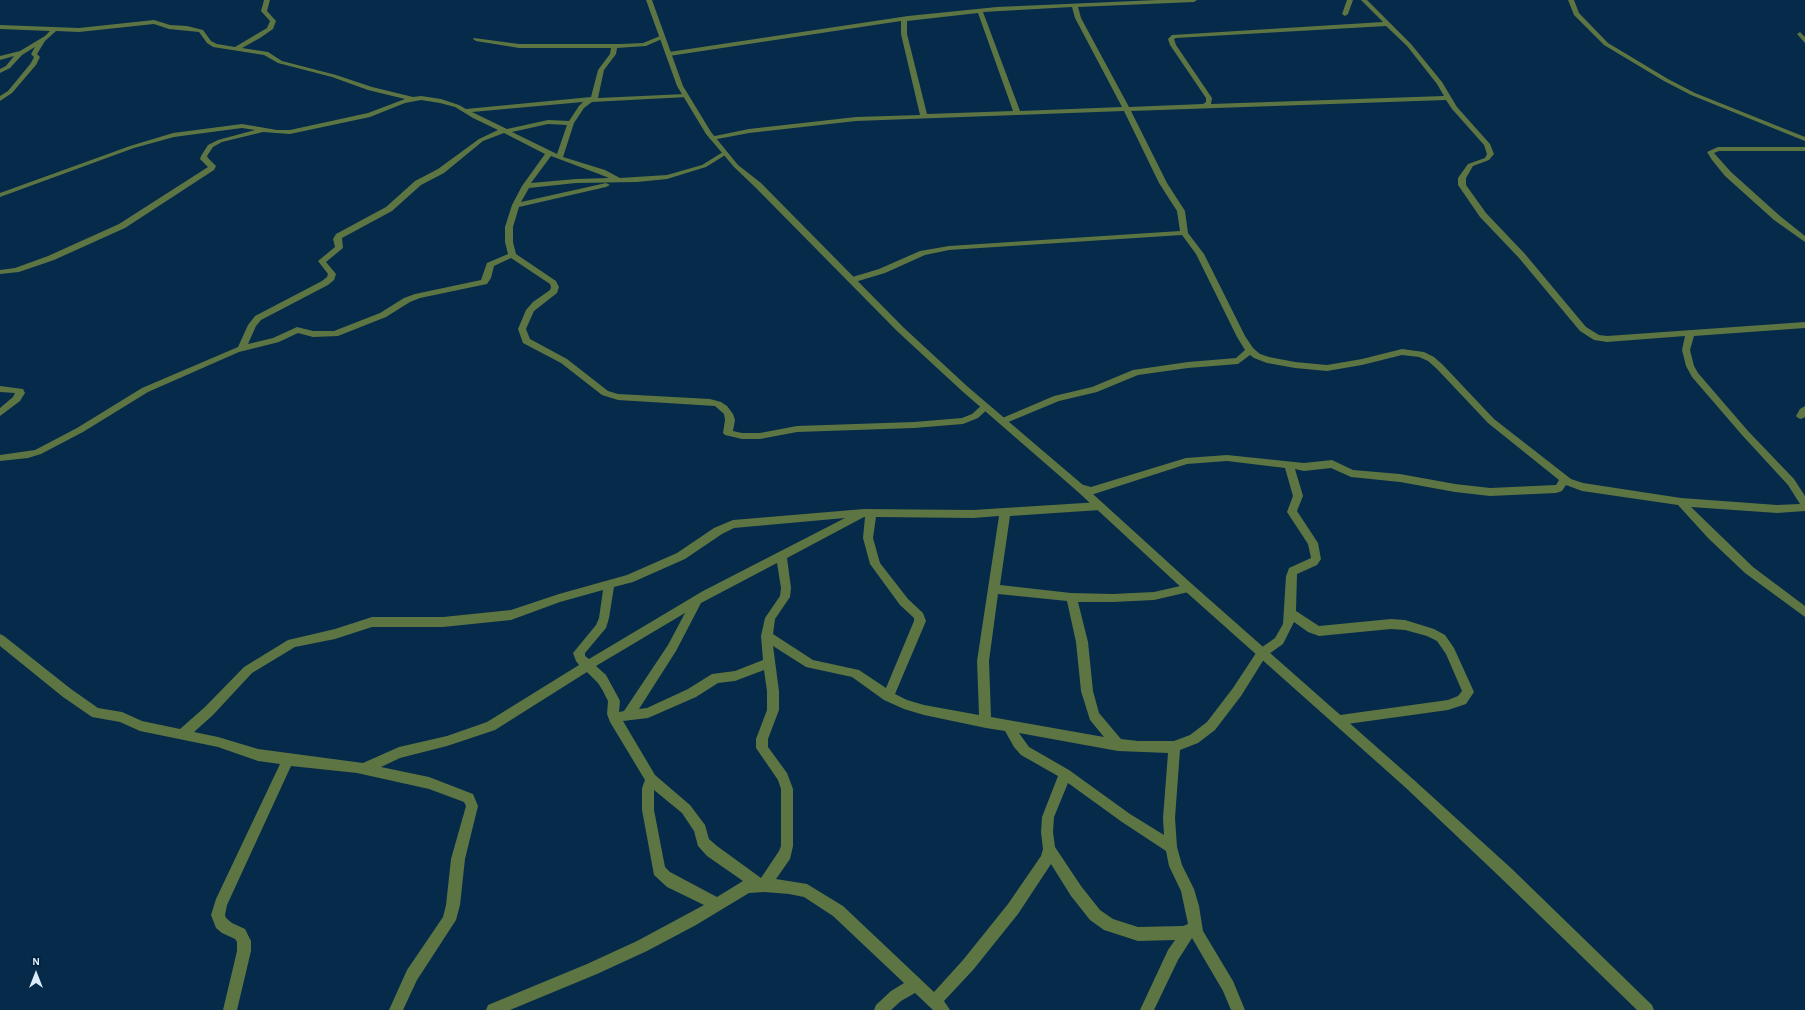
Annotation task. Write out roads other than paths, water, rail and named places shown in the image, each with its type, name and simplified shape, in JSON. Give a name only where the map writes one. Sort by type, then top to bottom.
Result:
[{"type":"street","points":[[235,49],[270,29],[273,21],[264,11],[267,0]]},
{"type":"street","points":[[649,0],[680,86],[712,138],[725,154],[900,329],[986,407],[1080,488],[1262,654],[1340,720],[1460,829],[1647,1010]]},
{"type":"street","points":[[669,54],[908,18],[1002,8],[1194,0]]},
{"type":"street","points":[[1344,14],[1350,0]]},
{"type":"street","points":[[1364,0],[1409,45],[1440,83],[1454,108],[1490,149],[1491,154],[1486,159],[1470,165],[1462,178],[1462,185],[1483,215],[1522,256],[1583,330],[1597,338],[1607,339],[1805,325]]},
{"type":"street","points":[[1571,0],[1573,10],[1576,14],[1606,44],[1666,80],[1693,94],[1805,139]]},
{"type":"street","points":[[1000,1],[1002,8]]},
{"type":"street","points":[[1075,6],[1078,18],[1163,182],[1181,211],[1184,233],[1200,254],[1241,337],[1250,350],[1267,360],[1295,365],[1327,368],[1362,362],[1402,352],[1421,354],[1431,359],[1440,367],[1491,421],[1544,462],[1564,480],[1582,486],[1681,502],[1777,509],[1805,506],[1791,482],[1745,433],[1696,375],[1690,366],[1686,350],[1690,334]]},
{"type":"street","points":[[980,11],[1017,113]]},
{"type":"street","points":[[908,18],[904,20],[904,34],[924,117]]},
{"type":"street","points":[[0,27],[94,29],[154,22],[169,27],[187,28],[201,31],[209,42],[215,46],[266,53],[280,62],[334,76],[370,89],[413,98],[427,98],[457,106],[475,117],[504,130],[549,154],[621,180]]},
{"type":"street","points":[[1204,106],[1209,102],[1209,98],[1173,45],[1171,39],[1174,36],[1387,24]]},
{"type":"street","points":[[0,71],[8,67],[23,52],[42,41],[55,29]]},
{"type":"street","points":[[1800,34],[1805,41]]},
{"type":"street","points":[[476,39],[519,46],[614,46],[644,45],[662,37]]},
{"type":"street","points":[[0,99],[8,94],[34,64],[37,57],[34,54],[42,41]]},
{"type":"street","points":[[559,158],[570,123],[582,107],[593,99],[601,70],[613,54],[614,46]]},
{"type":"street","points":[[0,58],[23,52]]},
{"type":"street","points":[[465,111],[525,104],[593,99],[685,96]]},
{"type":"street","points":[[0,195],[132,147],[173,135],[237,126],[277,132],[290,132],[370,115],[397,103],[413,98]]},
{"type":"street","points":[[712,138],[743,132],[843,120],[1449,98]]},
{"type":"street","points":[[242,348],[252,324],[258,318],[325,283],[331,278],[332,274],[330,270],[322,261],[339,248],[337,239],[339,236],[389,209],[418,183],[441,171],[481,140],[504,130],[548,122],[570,123]]},
{"type":"street","points":[[0,272],[16,270],[51,258],[122,226],[210,168],[212,166],[204,159],[204,156],[210,146],[247,133],[265,130]]},
{"type":"street","points":[[1805,149],[1718,149],[1710,152],[1714,159],[1728,174],[1805,240]]},
{"type":"street","points":[[549,154],[526,186],[516,205],[509,227],[509,242],[512,255],[553,283],[555,287],[554,291],[530,310],[522,329],[526,341],[564,361],[611,396],[718,404],[724,408],[728,414],[730,420],[727,430],[730,434],[760,436],[797,429],[945,423],[975,416],[986,407]]},
{"type":"street","points":[[526,186],[576,181],[621,180],[679,174],[704,166],[725,154]]},
{"type":"street","points":[[516,205],[621,180]]},
{"type":"street","points":[[852,280],[882,271],[923,253],[949,248],[1184,233]]},
{"type":"street","points":[[0,458],[28,455],[38,452],[80,430],[145,390],[242,348],[276,340],[297,330],[323,335],[335,334],[383,315],[408,300],[418,296],[484,282],[487,278],[490,265],[512,255]]},
{"type":"street","points":[[1003,421],[1057,398],[1094,390],[1136,372],[1188,365],[1238,361],[1250,350]]},
{"type":"street","points":[[0,389],[20,391],[17,399],[0,413]]},
{"type":"street","points":[[1080,488],[1091,491],[1133,479],[1186,461],[1227,458],[1312,467],[1319,464],[1332,464],[1351,473],[1400,478],[1455,488],[1490,492],[1556,489],[1559,488],[1564,480]]},
{"type":"street","points":[[768,636],[810,664],[855,673],[888,696],[904,704],[924,710],[1008,727],[1118,745],[1138,747],[1174,747],[1194,739],[1211,726],[1237,692],[1262,654],[1279,640],[1288,625],[1290,612],[1291,576],[1293,571],[1313,562],[1316,559],[1313,543],[1292,512],[1298,496],[1289,465]]},
{"type":"street","points":[[1681,502],[1748,570],[1805,612]]},
{"type":"street","points":[[183,734],[209,711],[248,670],[292,642],[335,634],[372,622],[443,622],[499,618],[518,613],[559,598],[629,579],[670,561],[718,531],[733,524],[868,513],[973,514],[1100,506]]},
{"type":"street","points":[[986,723],[983,688],[983,661],[1005,512]]},
{"type":"street","points":[[364,768],[399,753],[454,739],[491,726],[588,665],[628,643],[696,601],[781,556],[868,513]]},
{"type":"street","points":[[868,513],[868,538],[875,564],[904,602],[919,616],[920,621],[888,696]]},
{"type":"street","points":[[761,885],[784,854],[787,846],[787,789],[783,777],[762,748],[762,740],[773,710],[773,691],[769,663],[768,636],[770,618],[785,597],[786,588],[781,556]]},
{"type":"street","points":[[609,585],[604,618],[600,628],[579,654],[580,658],[602,679],[607,687],[614,701],[614,718],[651,779],[686,809],[700,829],[703,842],[712,851],[761,885]]},
{"type":"street","points":[[993,589],[1071,597],[1113,598],[1154,596],[1189,588]]},
{"type":"street","points":[[1071,597],[1082,642],[1087,691],[1094,716],[1118,745]]},
{"type":"street","points":[[628,715],[672,648],[696,601]]},
{"type":"street","points":[[1290,612],[1312,629],[1319,631],[1391,624],[1404,625],[1430,632],[1441,638],[1450,651],[1468,692],[1462,700],[1448,705],[1340,720]]},
{"type":"street","points":[[0,638],[67,693],[96,713],[122,717],[140,726],[218,742],[258,754],[288,760],[364,768],[429,783],[468,798],[472,806],[458,859],[454,905],[448,920],[412,975],[396,1010]]},
{"type":"street","points":[[614,718],[648,713],[692,693],[716,678],[735,676],[769,663]]},
{"type":"street","points":[[1008,727],[1025,751],[1065,774],[1126,818],[1171,847]]},
{"type":"street","points":[[1174,747],[1169,818],[1171,847],[1176,866],[1187,889],[1196,932],[1201,943],[1228,986],[1238,1010]]},
{"type":"street","points":[[230,1010],[244,951],[244,941],[240,934],[227,928],[221,923],[218,915],[221,904],[288,760]]},
{"type":"street","points":[[493,1010],[592,969],[642,946],[691,920],[748,886],[761,885],[789,887],[807,891],[838,911],[938,1006],[968,965],[1013,909],[1047,859],[1049,849],[1047,832],[1048,817],[1065,774]]},
{"type":"street","points":[[651,779],[648,788],[648,810],[660,870],[664,877],[672,882],[717,904]]},
{"type":"street","points":[[1049,849],[1076,891],[1095,915],[1109,925],[1138,934],[1186,933]]},
{"type":"street","points":[[1147,1010],[1173,955],[1194,921]]},
{"type":"street","points":[[881,1010],[896,996],[916,984]]}]
